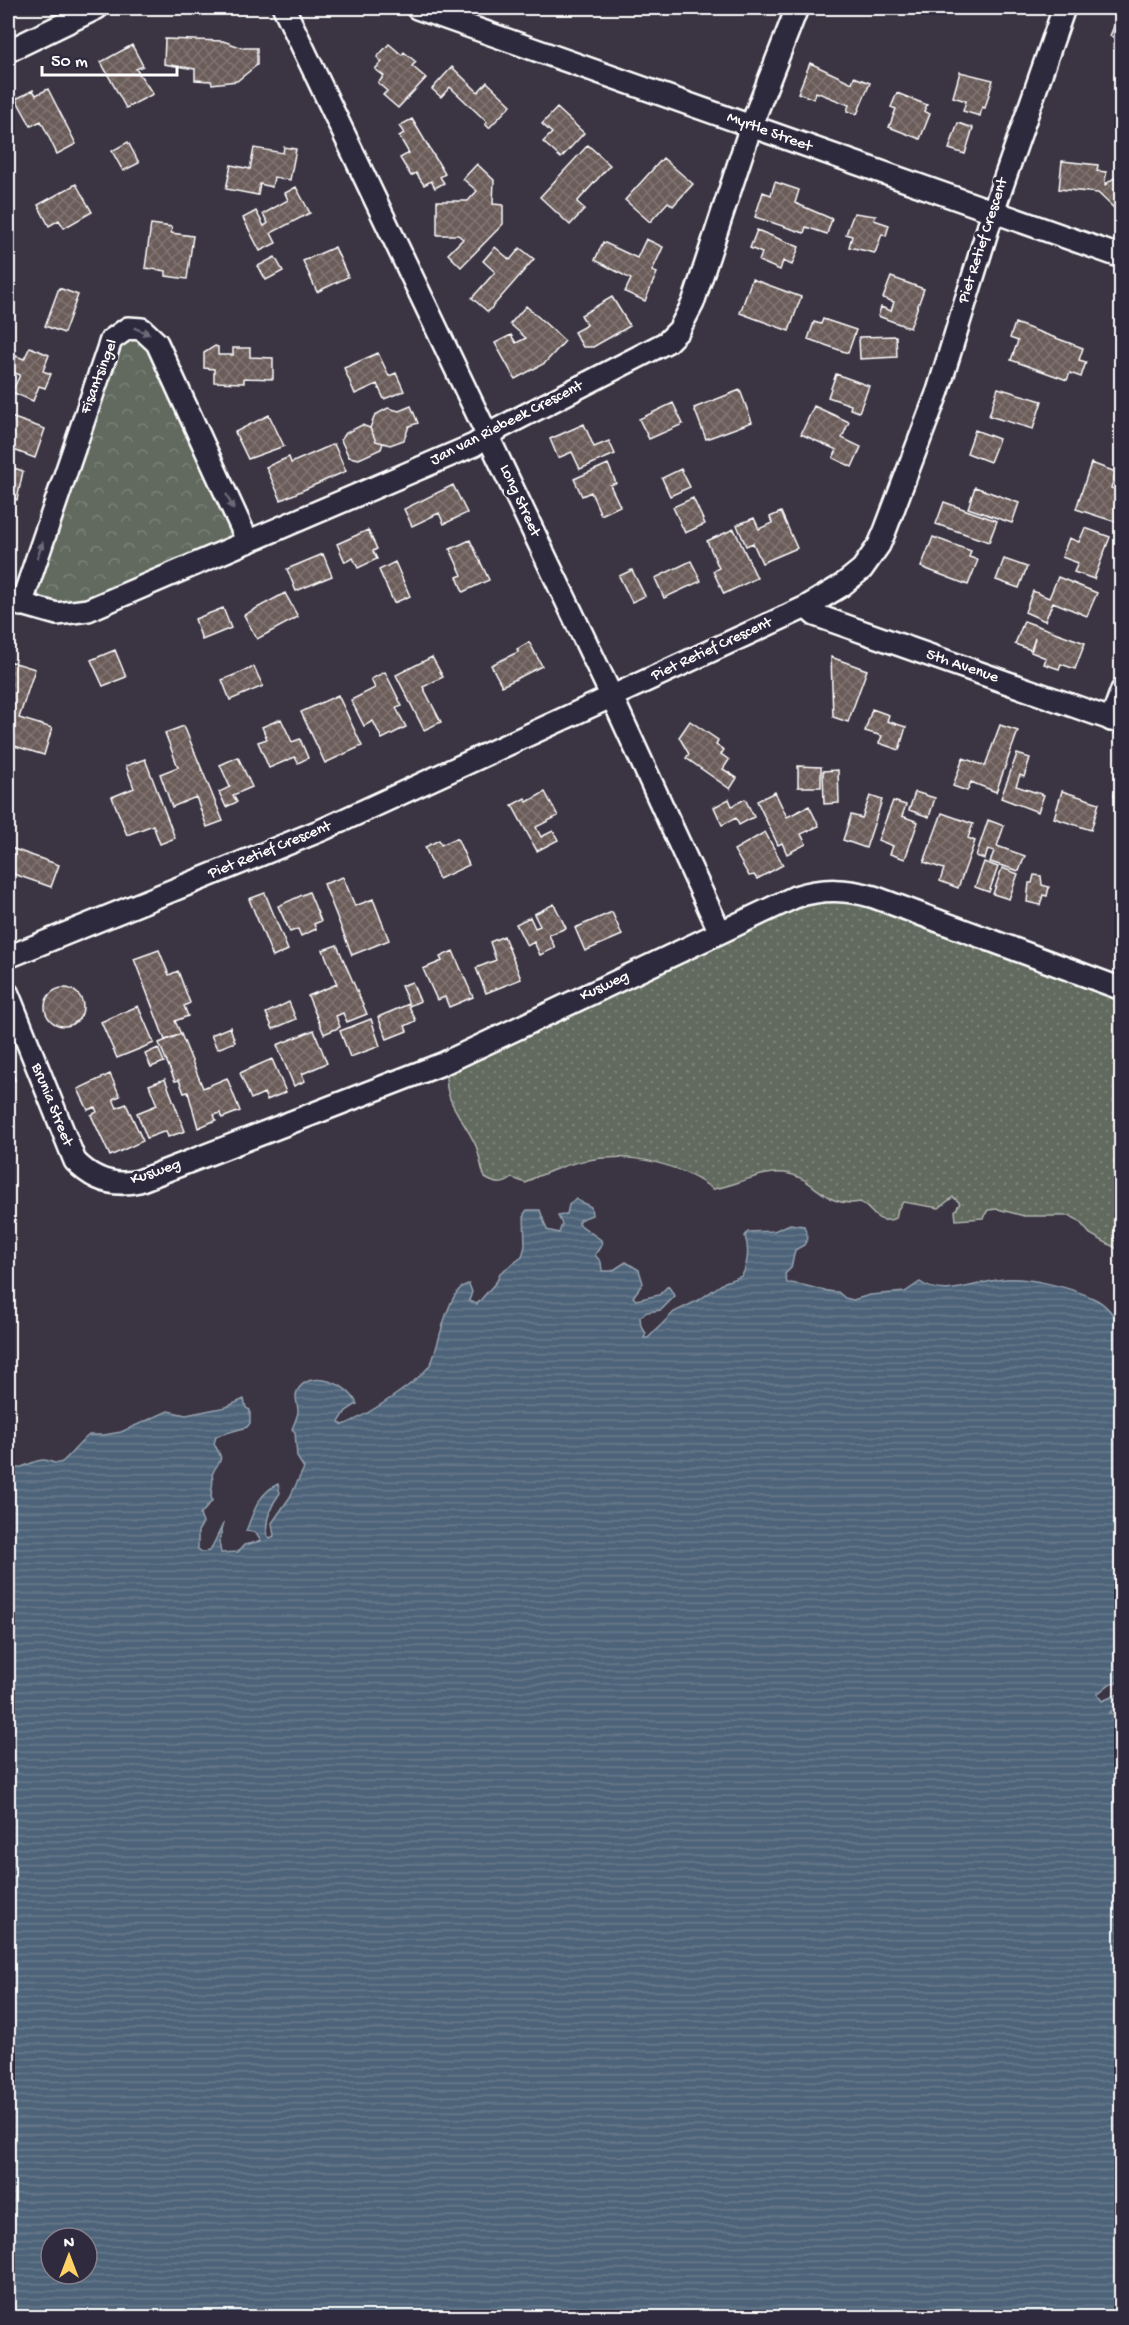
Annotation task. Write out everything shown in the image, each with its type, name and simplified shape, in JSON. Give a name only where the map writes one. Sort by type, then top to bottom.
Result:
[{"type":"street","points":[[8,51],[97,8]]},
{"type":"street","name":"Long Street","points":[[284,8],[612,697],[720,932]]},
{"type":"street","name":"Myrtle Street","points":[[417,8],[1122,257]]},
{"type":"street","name":"Jan van Riebeek Crescent","points":[[14,603],[57,614],[88,610],[474,445],[667,342],[679,330],[693,303],[751,126],[797,8]]},
{"type":"street","name":"Piet Retief Crescent","points":[[8,957],[324,829],[806,607],[852,578],[879,545],[938,391],[993,212],[1064,8]]},
{"type":"street","name":"Fisantsingel","points":[[14,603],[111,340],[128,328],[142,329],[157,343],[248,542]]},
{"type":"street","name":"5th Avenue","points":[[806,607],[814,615],[1116,721]]},
{"type":"street","points":[[1116,721],[1122,690]]},
{"type":"street","name":"Kusweg","points":[[91,1175],[120,1184],[139,1181],[442,1064],[795,897],[819,891],[846,890],[874,897],[1122,989]]},
{"type":"street","name":"Brunia Street","points":[[8,994],[70,1152],[91,1175]]},
{"type":"green space","points":[[146,337],[234,531],[229,541],[90,604],[65,605],[41,600],[35,588],[121,338]]},
{"type":"green space","points":[[823,899],[852,900],[1121,998],[1121,1251],[1090,1234],[1078,1220],[1070,1216],[1024,1216],[998,1209],[988,1210],[983,1218],[956,1220],[955,1211],[960,1203],[953,1197],[939,1208],[903,1202],[896,1218],[884,1220],[860,1202],[837,1201],[804,1180],[785,1173],[758,1176],[713,1189],[695,1178],[655,1162],[614,1158],[593,1159],[572,1164],[535,1177],[526,1183],[512,1178],[499,1183],[485,1178],[476,1146],[450,1100],[447,1090],[447,1068],[799,904]]},
{"type":"water","points":[[575,1199],[591,1207],[592,1215],[579,1220],[579,1224],[601,1240],[602,1244],[595,1255],[601,1262],[602,1271],[612,1271],[626,1262],[639,1270],[643,1283],[633,1297],[636,1300],[659,1295],[668,1286],[675,1296],[661,1310],[647,1312],[640,1317],[641,1326],[646,1333],[644,1338],[648,1338],[674,1312],[699,1300],[725,1282],[742,1276],[748,1257],[745,1236],[748,1232],[774,1231],[790,1224],[804,1226],[808,1238],[804,1245],[795,1250],[791,1268],[785,1274],[787,1283],[838,1292],[845,1298],[853,1300],[870,1295],[905,1292],[920,1282],[929,1287],[950,1289],[995,1280],[1026,1280],[1063,1287],[1095,1299],[1106,1307],[1121,1325],[1121,1682],[1111,1683],[1097,1694],[1102,1701],[1121,1693],[1121,1703],[1109,1713],[1122,1714],[1121,2317],[8,2317],[8,1468],[18,1468],[44,1460],[62,1462],[89,1435],[121,1432],[168,1411],[186,1415],[226,1407],[244,1399],[246,1408],[250,1410],[250,1423],[247,1427],[216,1436],[214,1444],[221,1459],[212,1475],[212,1501],[200,1515],[203,1523],[198,1531],[198,1549],[202,1552],[210,1551],[224,1522],[219,1541],[221,1553],[238,1552],[244,1545],[261,1541],[255,1532],[246,1531],[261,1498],[278,1484],[280,1493],[271,1507],[267,1523],[267,1535],[270,1538],[274,1536],[272,1523],[290,1497],[304,1468],[297,1457],[295,1432],[292,1429],[298,1413],[296,1397],[299,1388],[306,1382],[322,1380],[347,1391],[357,1404],[346,1411],[339,1422],[343,1425],[392,1398],[427,1369],[432,1361],[450,1305],[462,1287],[469,1284],[472,1292],[469,1301],[477,1304],[497,1281],[500,1273],[522,1257],[525,1246],[524,1214],[527,1210],[540,1210],[547,1230],[559,1233],[562,1224],[558,1216],[567,1214],[569,1205]]},
{"type":"building","points":[[1119,14],[1122,15],[1122,40],[1110,36]]},
{"type":"building","points":[[165,39],[223,41],[243,48],[257,48],[257,65],[237,81],[212,84],[211,81],[195,80],[195,69],[164,64]]},
{"type":"building","points":[[389,44],[402,55],[404,52],[416,62],[412,66],[426,78],[398,108],[383,95],[387,91],[378,83],[384,76],[375,69],[382,62],[377,57]]},
{"type":"building","points":[[132,45],[143,66],[136,69],[153,94],[126,108],[101,62]]},
{"type":"building","points":[[810,63],[852,83],[854,77],[870,83],[857,114],[847,111],[849,105],[816,92],[814,99],[798,93]]},
{"type":"building","points":[[452,67],[478,92],[487,82],[511,105],[489,128],[485,124],[487,122],[450,87],[441,97],[432,89]]},
{"type":"building","points":[[960,72],[993,80],[985,108],[982,107],[980,116],[963,111],[966,101],[953,97]]},
{"type":"building","points":[[48,89],[76,144],[57,154],[41,121],[31,126],[16,99],[33,90],[36,95]]},
{"type":"building","points":[[897,93],[927,105],[924,111],[930,114],[920,139],[889,127],[896,109],[891,107]]},
{"type":"building","points":[[557,108],[584,133],[561,158],[543,142],[552,133],[542,124]]},
{"type":"building","points":[[412,119],[445,174],[440,177],[444,183],[435,188],[431,181],[424,185],[416,173],[411,176],[400,158],[409,153],[399,136],[404,133],[399,126]]},
{"type":"building","points":[[958,123],[973,128],[965,154],[949,149]]},
{"type":"building","points":[[128,142],[139,163],[123,171],[112,151]]},
{"type":"building","points":[[588,145],[610,165],[577,202],[585,209],[570,225],[540,197]]},
{"type":"building","points":[[284,147],[296,149],[290,180],[274,177],[272,187],[260,184],[258,195],[226,189],[231,165],[250,169],[254,148],[283,153]]},
{"type":"building","points":[[663,158],[693,184],[673,206],[668,202],[650,222],[625,200]]},
{"type":"building","points":[[1062,161],[1098,165],[1097,171],[1106,172],[1105,185],[1114,178],[1122,184],[1122,203],[1116,210],[1098,193],[1059,189]]},
{"type":"building","points":[[477,164],[494,180],[493,204],[503,205],[503,224],[461,267],[448,254],[463,239],[458,235],[437,235],[437,201],[468,201],[477,191],[463,179]]},
{"type":"building","points":[[775,182],[799,190],[795,203],[832,219],[827,234],[806,227],[804,233],[755,217],[763,192],[771,195]]},
{"type":"building","points":[[76,184],[92,212],[64,228],[59,220],[49,226],[38,205]]},
{"type":"building","points":[[296,187],[310,213],[271,233],[276,243],[260,251],[243,218],[256,211],[264,226],[268,223],[263,214],[288,200],[285,193]]},
{"type":"building","points":[[854,213],[876,216],[874,220],[889,225],[886,236],[882,234],[875,253],[849,247],[852,236],[846,234]]},
{"type":"building","points":[[151,224],[172,227],[171,233],[193,236],[187,279],[166,276],[166,271],[145,268]]},
{"type":"building","points":[[757,230],[799,247],[792,265],[783,261],[780,270],[759,261],[762,253],[750,248]]},
{"type":"building","points":[[646,239],[663,247],[652,271],[657,273],[645,301],[625,292],[631,279],[595,260],[603,242],[637,258]]},
{"type":"building","points":[[335,247],[348,277],[317,292],[303,261]]},
{"type":"building","points":[[495,247],[510,260],[520,248],[534,259],[488,312],[472,298],[495,272],[483,261]]},
{"type":"building","points":[[275,257],[283,271],[266,280],[258,266]]},
{"type":"building","points":[[891,277],[924,289],[910,328],[878,316],[881,307],[891,311],[894,302],[883,298]]},
{"type":"building","points":[[752,279],[801,297],[789,331],[740,313]]},
{"type":"building","points":[[59,288],[78,295],[64,333],[45,326]]},
{"type":"building","points":[[612,297],[630,326],[593,347],[583,347],[574,332],[587,325],[581,315]]},
{"type":"building","points":[[526,306],[565,341],[545,363],[515,379],[495,343],[511,335],[516,343],[526,338],[510,324]]},
{"type":"building","points":[[823,319],[856,330],[848,353],[808,339],[814,322],[821,324]]},
{"type":"building","points":[[1015,323],[1083,348],[1079,360],[1086,362],[1081,377],[1070,373],[1067,380],[1011,360],[1018,341],[1010,338]]},
{"type":"building","points":[[896,336],[897,357],[860,359],[859,337]]},
{"type":"building","points":[[215,346],[218,347],[218,355],[233,355],[233,348],[250,348],[250,357],[273,358],[273,379],[244,378],[244,383],[214,382],[214,369],[204,368],[204,353]]},
{"type":"building","points":[[30,347],[49,355],[43,371],[51,374],[45,388],[39,386],[33,401],[12,392],[20,375],[10,371],[16,356],[24,359]]},
{"type":"building","points":[[378,353],[389,376],[396,373],[404,391],[384,399],[377,384],[355,394],[344,368]]},
{"type":"building","points":[[836,374],[869,386],[859,412],[850,409],[851,405],[828,397]]},
{"type":"building","points":[[998,388],[1042,401],[1033,429],[989,416]]},
{"type":"building","points":[[740,390],[752,422],[706,439],[694,408]]},
{"type":"building","points":[[673,403],[683,424],[649,439],[639,419]]},
{"type":"building","points":[[411,406],[418,423],[409,426],[404,440],[390,445],[376,441],[370,428],[375,415],[388,408],[399,411]]},
{"type":"building","points":[[814,406],[849,422],[842,438],[861,447],[852,467],[833,458],[837,450],[801,434]]},
{"type":"building","points":[[269,415],[284,446],[248,459],[235,432]]},
{"type":"building","points":[[8,416],[45,429],[35,458],[8,448]]},
{"type":"building","points":[[584,424],[594,447],[609,441],[615,454],[580,469],[572,452],[558,458],[550,439]]},
{"type":"building","points":[[362,425],[370,428],[376,441],[383,443],[381,449],[359,459],[349,457],[341,440],[346,433]]},
{"type":"building","points":[[975,430],[999,439],[990,462],[967,453]]},
{"type":"building","points":[[334,444],[346,471],[281,500],[266,467],[289,457],[291,463]]},
{"type":"building","points":[[1091,463],[1116,472],[1111,488],[1122,492],[1122,524],[1076,509]]},
{"type":"building","points":[[608,464],[616,483],[610,485],[620,506],[601,515],[591,492],[582,496],[574,479]]},
{"type":"building","points":[[8,466],[23,471],[17,500],[8,496]]},
{"type":"building","points":[[681,469],[690,487],[670,496],[662,478]]},
{"type":"building","points":[[453,485],[467,513],[444,524],[439,513],[412,526],[404,509]]},
{"type":"building","points":[[975,487],[1019,503],[1012,523],[968,508]]},
{"type":"building","points":[[693,498],[705,524],[685,533],[673,507]]},
{"type":"building","points":[[944,502],[997,521],[989,542],[936,524]]},
{"type":"building","points":[[781,512],[797,548],[762,563],[753,543],[746,546],[737,525],[754,518],[759,529],[772,523],[770,517]]},
{"type":"building","points":[[1085,528],[1110,537],[1094,579],[1074,572],[1078,563],[1062,557],[1069,538],[1079,542]]},
{"type":"building","points":[[734,529],[757,578],[724,594],[713,571],[719,568],[707,541]]},
{"type":"building","points":[[368,530],[377,549],[373,551],[377,559],[358,568],[353,558],[345,562],[337,544]]},
{"type":"building","points":[[933,537],[971,551],[969,557],[978,560],[968,585],[921,567]]},
{"type":"building","points":[[470,540],[489,580],[463,592],[457,577],[462,575],[450,549]]},
{"type":"building","points":[[323,554],[332,576],[296,591],[287,569]]},
{"type":"building","points":[[1004,559],[1027,567],[1019,588],[996,580]]},
{"type":"building","points":[[691,561],[701,581],[664,598],[655,578]]},
{"type":"building","points":[[395,562],[410,596],[394,603],[379,570]]},
{"type":"building","points":[[632,570],[645,596],[632,602],[619,576]]},
{"type":"building","points":[[1058,577],[1097,593],[1087,616],[1053,602],[1045,621],[1025,612],[1033,591],[1049,598]]},
{"type":"building","points":[[285,593],[298,617],[257,639],[244,615]]},
{"type":"building","points":[[223,608],[231,628],[202,640],[195,619]]},
{"type":"building","points":[[1024,621],[1085,643],[1075,669],[1061,664],[1059,669],[1044,664],[1046,658],[1031,652],[1035,638],[1031,650],[1015,644]]},
{"type":"building","points":[[529,642],[542,666],[502,686],[491,665],[518,652],[517,649]]},
{"type":"building","points":[[115,650],[126,677],[103,686],[91,660]]},
{"type":"building","points":[[432,657],[443,677],[423,687],[441,722],[424,730],[396,675]]},
{"type":"building","points":[[831,657],[867,670],[848,722],[833,717]]},
{"type":"building","points":[[9,661],[35,669],[19,718],[52,728],[44,755],[8,744]]},
{"type":"building","points":[[254,667],[263,686],[230,700],[222,680]]},
{"type":"building","points":[[385,672],[402,706],[396,708],[406,727],[382,739],[373,721],[364,726],[351,700],[375,688],[371,679]]},
{"type":"building","points":[[338,695],[362,746],[325,763],[301,712]]},
{"type":"building","points":[[872,709],[889,715],[887,721],[906,727],[899,750],[879,743],[882,736],[865,731]]},
{"type":"building","points":[[281,719],[292,742],[300,739],[308,758],[298,763],[295,757],[269,768],[258,742],[267,739],[262,727]]},
{"type":"building","points":[[690,721],[718,740],[716,745],[724,750],[721,754],[729,760],[723,769],[737,778],[730,789],[686,758],[689,754],[679,737]]},
{"type":"building","points":[[1000,725],[1018,731],[996,792],[971,782],[967,791],[953,786],[963,758],[985,766]]},
{"type":"building","points":[[184,726],[223,821],[207,827],[196,797],[172,807],[160,774],[178,767],[165,733]]},
{"type":"building","points":[[1017,754],[1030,758],[1024,777],[1020,775],[1016,786],[1044,795],[1038,812],[1001,798]]},
{"type":"building","points":[[238,757],[252,787],[233,795],[237,802],[226,807],[219,792],[230,787],[220,765]]},
{"type":"building","points":[[145,759],[175,838],[160,844],[153,825],[127,835],[112,797],[134,788],[126,766]]},
{"type":"building","points":[[798,766],[821,767],[821,787],[798,787]]},
{"type":"building","points":[[838,770],[839,803],[824,804],[823,771]]},
{"type":"building","points":[[1122,772],[1122,798],[1114,796]]},
{"type":"building","points":[[1062,791],[1099,803],[1091,830],[1054,818]]},
{"type":"building","points":[[545,792],[558,816],[536,827],[541,837],[553,831],[558,840],[537,851],[512,805],[525,798],[527,802]]},
{"type":"building","points":[[775,792],[787,817],[809,806],[819,826],[801,834],[806,844],[787,854],[782,843],[778,845],[757,801]]},
{"type":"building","points":[[915,792],[935,798],[929,817],[909,810]]},
{"type":"building","points":[[870,796],[882,800],[866,848],[843,840],[851,815],[862,818]]},
{"type":"building","points":[[729,799],[732,806],[745,799],[754,817],[739,825],[736,818],[722,825],[714,807]]},
{"type":"building","points":[[893,801],[906,805],[902,816],[918,822],[905,859],[890,854],[893,846],[878,840]]},
{"type":"building","points":[[942,813],[973,824],[968,838],[975,841],[958,888],[940,881],[944,869],[924,862]]},
{"type":"building","points":[[988,820],[1004,826],[997,846],[1025,856],[1019,871],[990,862],[994,851],[988,849],[985,859],[976,856]]},
{"type":"building","points":[[765,832],[783,865],[757,879],[754,875],[749,876],[734,850]]},
{"type":"building","points":[[457,838],[469,865],[439,879],[425,847],[439,840],[441,845]]},
{"type":"building","points":[[8,847],[59,865],[51,887],[8,872]]},
{"type":"building","points":[[984,862],[998,867],[989,892],[975,887]]},
{"type":"building","points":[[1002,868],[1018,874],[1009,899],[993,894]]},
{"type":"building","points":[[1034,875],[1041,876],[1042,885],[1049,887],[1047,896],[1043,895],[1040,905],[1027,902],[1029,883],[1032,883]]},
{"type":"building","points":[[343,877],[355,906],[373,899],[389,940],[352,955],[324,884]]},
{"type":"building","points":[[309,892],[321,921],[314,924],[316,929],[301,936],[298,929],[290,932],[278,906]]},
{"type":"building","points":[[265,893],[288,950],[273,957],[249,899]]},
{"type":"building","points":[[554,904],[566,928],[549,935],[555,948],[540,955],[534,942],[527,946],[516,924],[530,917],[535,928],[540,926],[534,914]]},
{"type":"building","points":[[612,912],[622,935],[585,951],[575,928]]},
{"type":"building","points":[[504,936],[521,979],[486,993],[476,968],[496,960],[490,942]]},
{"type":"building","points":[[337,945],[367,1014],[347,1022],[343,1013],[336,1016],[340,1027],[324,1034],[308,996],[337,984],[323,950]]},
{"type":"building","points":[[159,950],[169,975],[178,971],[190,1003],[184,1006],[188,1016],[175,1021],[181,1034],[165,1040],[134,959]]},
{"type":"building","points":[[453,951],[473,997],[449,1007],[445,997],[437,1000],[423,969],[442,961],[440,957]]},
{"type":"building","points":[[412,982],[420,1001],[409,1006],[416,1021],[405,1026],[407,1031],[387,1039],[378,1017],[409,1004],[401,986]]},
{"type":"building","points":[[64,988],[77,994],[83,1007],[77,1020],[64,1026],[51,1020],[45,1007],[51,994]]},
{"type":"building","points":[[289,1002],[296,1019],[273,1029],[266,1013]]},
{"type":"building","points":[[138,1006],[154,1043],[117,1058],[101,1022]]},
{"type":"building","points":[[371,1019],[380,1046],[350,1057],[340,1031]]},
{"type":"building","points":[[230,1027],[235,1042],[217,1049],[211,1035]]},
{"type":"building","points":[[314,1030],[327,1063],[302,1074],[305,1081],[294,1086],[277,1045]]},
{"type":"building","points":[[181,1034],[203,1088],[227,1078],[240,1111],[222,1118],[220,1113],[214,1115],[216,1120],[198,1128],[188,1092],[184,1093],[179,1080],[175,1081],[159,1043]]},
{"type":"building","points":[[158,1048],[164,1062],[151,1067],[145,1054]]},
{"type":"building","points":[[8,1059],[15,1080],[8,1083]]},
{"type":"building","points":[[272,1059],[286,1092],[267,1100],[264,1093],[251,1099],[240,1073]]},
{"type":"building","points":[[110,1074],[120,1096],[113,1099],[117,1108],[126,1104],[143,1141],[110,1156],[91,1115],[97,1112],[95,1107],[88,1110],[78,1089]]},
{"type":"building","points":[[165,1079],[185,1131],[168,1137],[166,1131],[147,1138],[137,1113],[157,1105],[149,1085]]}]
